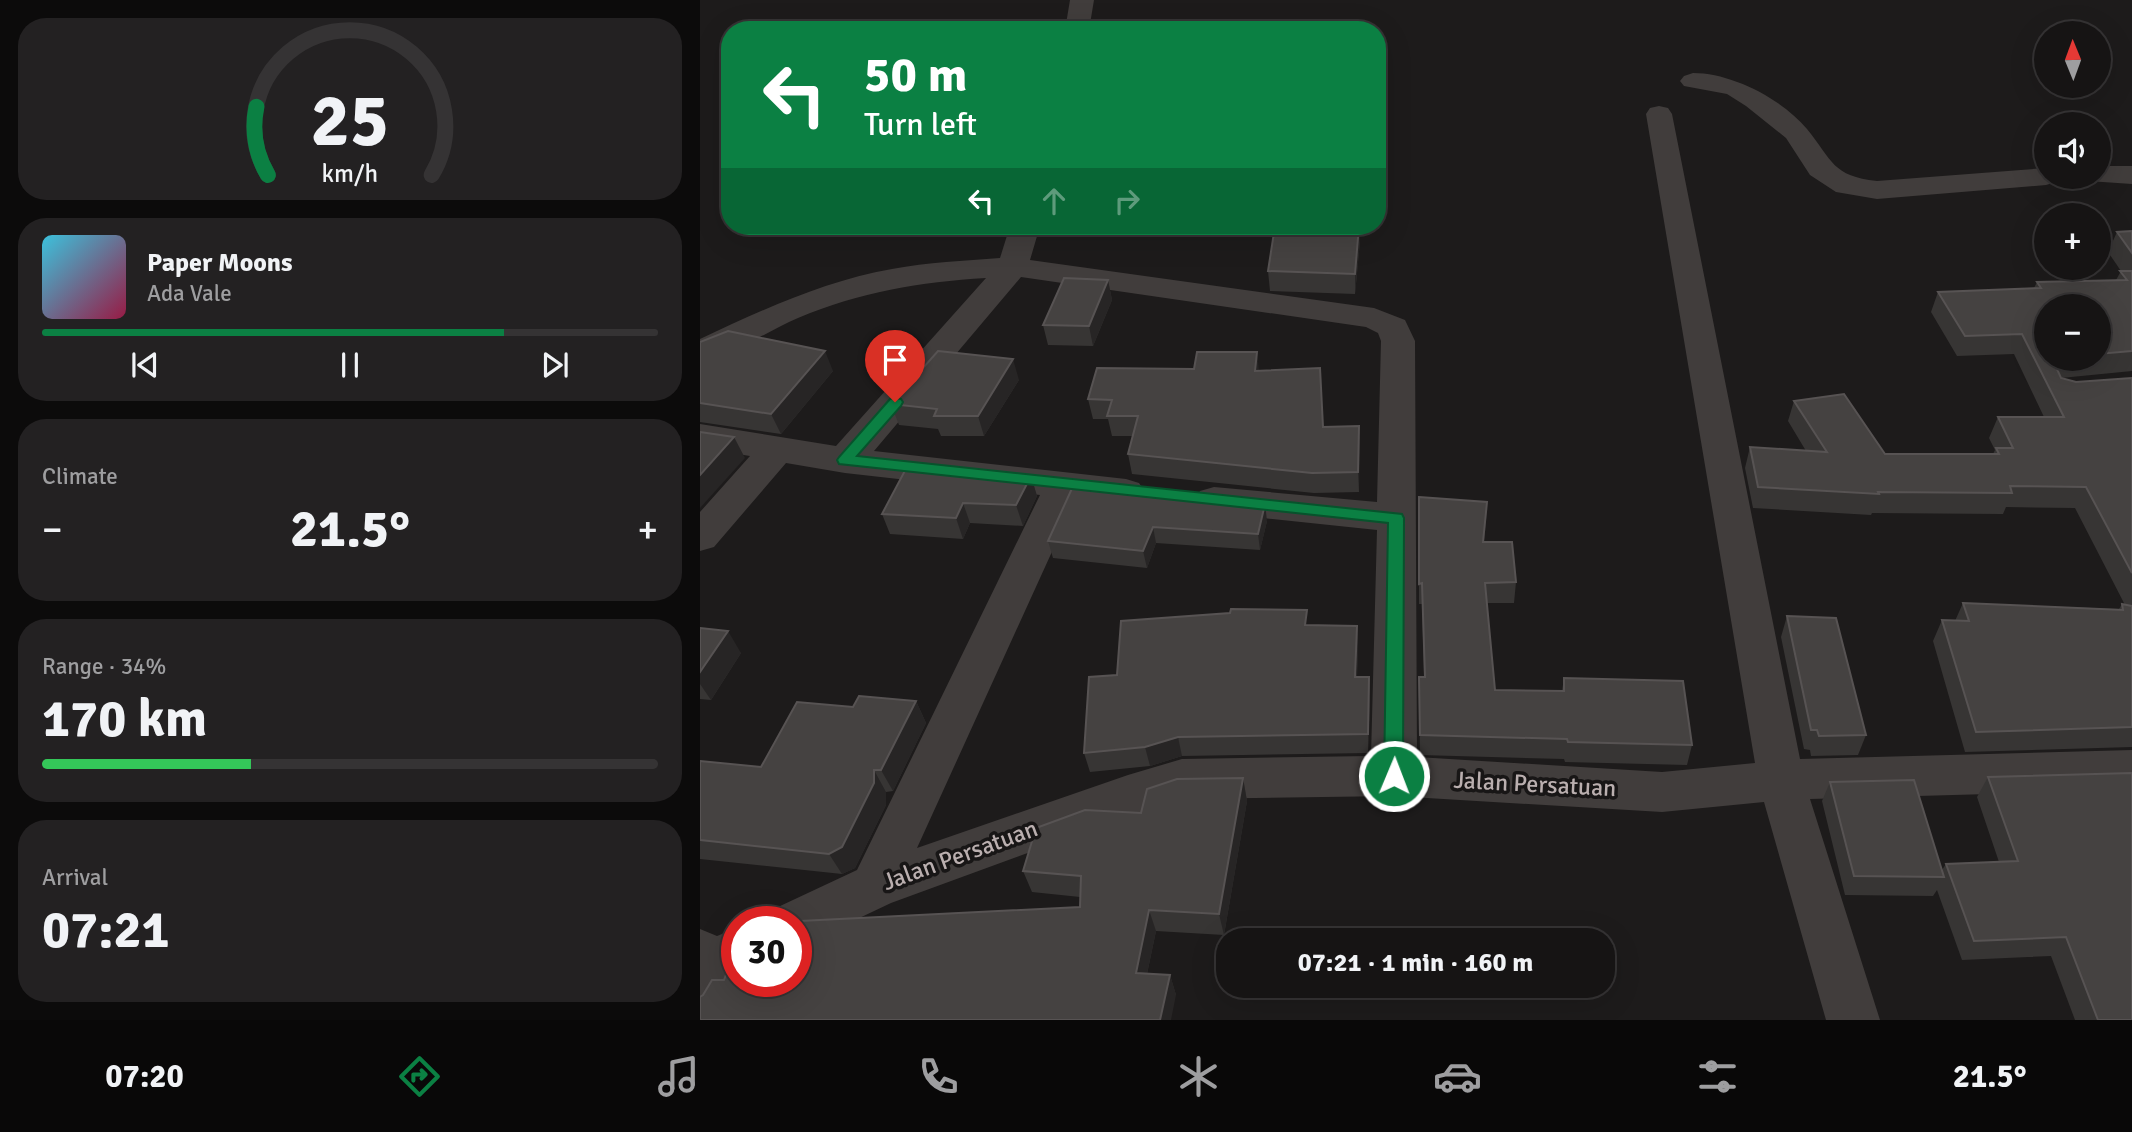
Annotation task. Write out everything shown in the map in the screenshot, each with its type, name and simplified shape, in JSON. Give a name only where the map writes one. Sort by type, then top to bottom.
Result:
[{"type":"street","points":[[1078,21],[1082,0]]},
{"type":"street","points":[[1693,81],[1706,81],[1737,89],[1755,100],[1796,133],[1820,169],[1846,186],[1877,190],[2034,177]]},
{"type":"street","points":[[1659,114],[1781,780],[1853,1020]]},
{"type":"street","points":[[2111,175],[2132,175]]},
{"type":"street","points":[[845,460],[1013,267],[1022,235]]},
{"type":"street","points":[[700,352],[798,306],[875,282],[941,272],[1013,267],[1374,318],[1393,327],[1398,341],[1394,776]]},
{"type":"street","points":[[700,436],[845,460],[1396,518]]},
{"type":"street","points":[[700,537],[777,449]]},
{"type":"street","points":[[875,886],[1064,485]]},
{"type":"street","name":"Jalan Persatuan","points":[[812,916],[875,886],[1128,794],[1182,779],[1394,776],[1662,792],[1781,780],[2132,770]]},
{"type":"building","points":[[2132,231],[2132,253],[2117,232]]},
{"type":"building","points":[[1274,235],[1358,235],[1355,274],[1268,271]]},
{"type":"building","points":[[2120,271],[2132,271],[2132,351],[2111,353],[2111,294],[2034,294],[2034,358],[2022,334],[1965,336],[1938,292],[2041,288],[2037,282],[2127,280]]},
{"type":"building","points":[[1064,278],[1108,280],[1089,326],[1043,325]]},
{"type":"building","points":[[728,331],[825,351],[771,414],[700,403],[700,342]]},
{"type":"building","points":[[938,351],[1013,359],[978,416],[934,416],[937,409],[891,404]]},
{"type":"building","points":[[1197,352],[1257,352],[1255,371],[1320,368],[1323,427],[1359,426],[1358,472],[1312,473],[1128,454],[1138,416],[1107,416],[1112,400],[1088,399],[1097,368],[1194,369]]},
{"type":"building","points":[[2041,371],[2058,371],[2061,378],[2076,382],[2132,378],[2132,573],[2086,487],[2010,486],[2012,493],[1878,492],[1879,494],[1758,487],[1750,447],[1827,452],[1794,401],[1844,394],[1885,454],[1999,454],[1996,448],[2013,448],[1998,417],[2064,417]]},
{"type":"building","points":[[700,432],[734,437],[700,475]]},
{"type":"building","points":[[909,463],[1031,476],[1016,505],[963,503],[956,518],[882,514]]},
{"type":"building","points":[[1074,484],[1265,504],[1258,534],[1153,527],[1143,551],[1048,541]]},
{"type":"building","points":[[1419,497],[1487,502],[1483,542],[1512,542],[1516,582],[1485,583],[1495,690],[1564,691],[1564,678],[1683,681],[1692,745],[1420,735],[1419,677],[1425,677],[1422,583],[1419,584]]},
{"type":"building","points":[[1963,603],[2123,610],[2122,604],[2132,606],[2132,727],[1976,732],[1942,620],[1969,621]]},
{"type":"building","points":[[1231,609],[1307,610],[1305,625],[1357,626],[1355,677],[1369,677],[1368,734],[1178,737],[1145,747],[1084,753],[1089,677],[1117,675],[1121,621],[1230,613]]},
{"type":"building","points":[[1787,616],[1836,618],[1866,735],[1819,736],[1817,730],[1811,730]]},
{"type":"building","points":[[700,628],[728,631],[700,672]]},
{"type":"building","points":[[859,696],[916,701],[881,770],[874,770],[874,783],[842,847],[829,854],[700,840],[700,761],[761,767],[797,702],[853,707]]},
{"type":"building","points":[[2132,773],[2132,1020],[2098,1020],[2066,937],[1974,941],[1946,864],[2018,861],[1988,777]]},
{"type":"building","points":[[1243,778],[1219,914],[1149,910],[1136,973],[1170,975],[1160,1020],[700,1020],[700,997],[712,980],[721,980],[721,997],[812,997],[812,920],[1080,907],[1081,876],[1023,871],[1036,828],[1085,810],[1141,813],[1147,789],[1177,779]]},
{"type":"building","points":[[1914,780],[1944,877],[1854,876],[1830,782]]},
{"type":"route","points":[[895,402],[845,460],[1396,518],[1394,776]]}]
